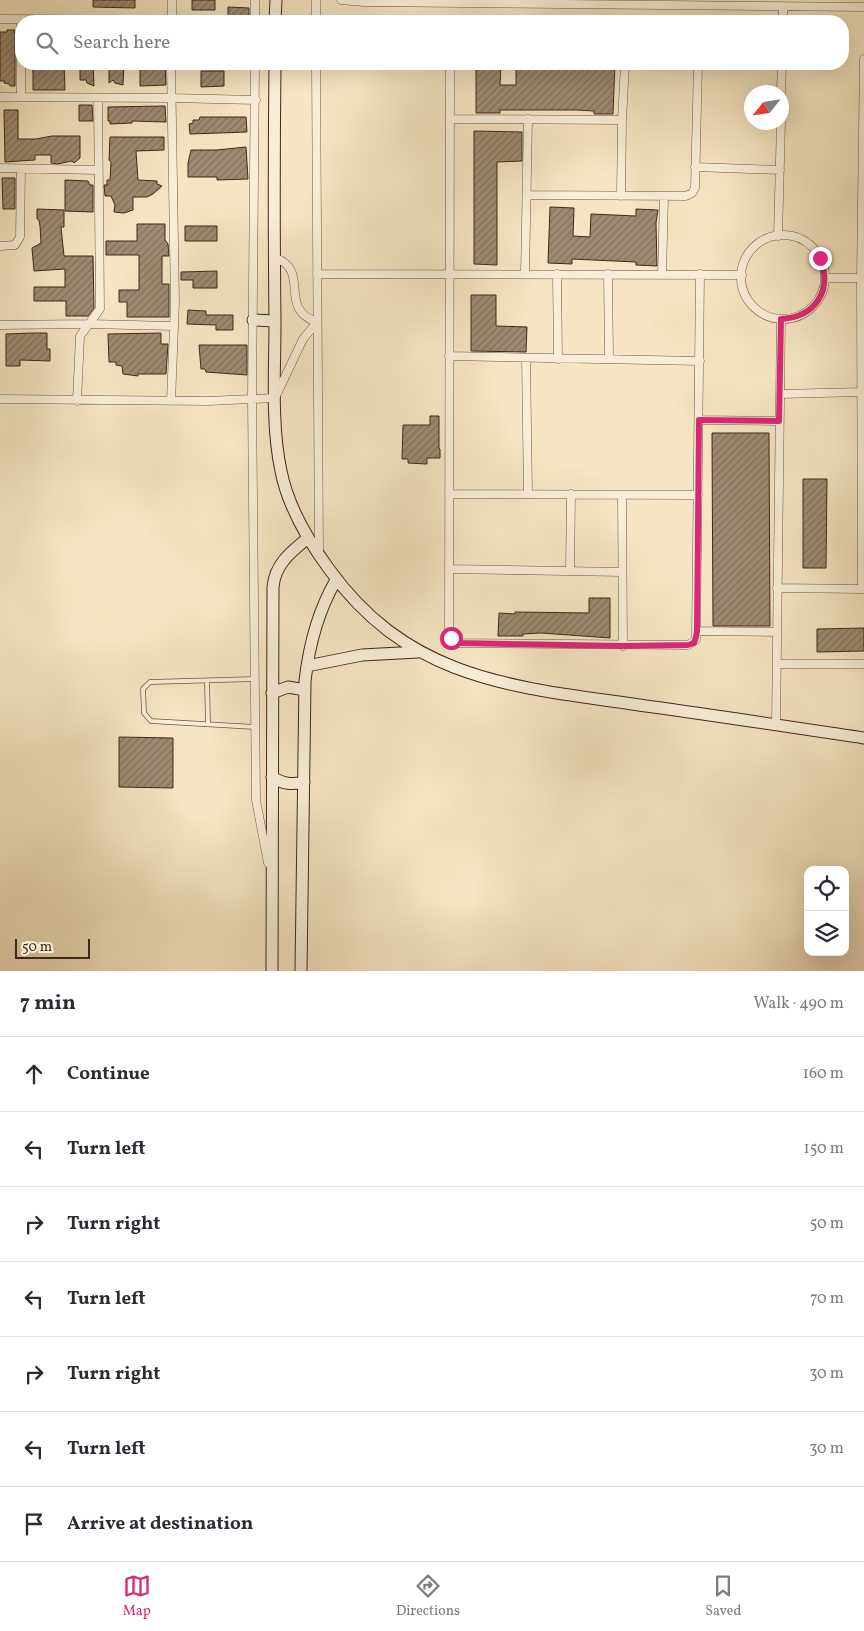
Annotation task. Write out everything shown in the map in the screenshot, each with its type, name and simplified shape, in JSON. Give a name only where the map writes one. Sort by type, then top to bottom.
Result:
[{"type":"main road","points":[[275,15],[276,0]]},
{"type":"main road","points":[[275,70],[273,257],[277,450],[286,492],[296,516],[318,555],[336,580],[377,623],[418,652],[474,676],[505,684],[864,738]]},
{"type":"main road","points":[[253,320],[275,321]]},
{"type":"main road","points":[[272,971],[272,597],[274,578],[282,562],[308,538]]},
{"type":"main road","points":[[301,971],[305,690],[307,666],[319,614],[336,580]]},
{"type":"main road","points":[[307,666],[362,655],[418,652]]},
{"type":"main road","points":[[272,694],[288,687],[305,690]]},
{"type":"main road","points":[[272,777],[284,783],[304,782]]},
{"type":"street","points":[[172,0],[172,15]]},
{"type":"street","points":[[255,0],[255,15]]},
{"type":"street","points":[[316,0],[316,15]]},
{"type":"street","points":[[341,0],[683,3],[783,6],[806,3],[864,7]]},
{"type":"street","points":[[783,6],[783,15]]},
{"type":"street","points":[[0,19],[15,19]]},
{"type":"street","points":[[778,588],[863,589],[864,58]]},
{"type":"street","points":[[21,70],[21,97]]},
{"type":"street","points":[[171,70],[176,302],[171,401]]},
{"type":"street","points":[[255,70],[252,399],[256,800],[272,880]]},
{"type":"street","points":[[316,70],[318,555]]},
{"type":"street","points":[[450,70],[449,633],[456,642],[622,646],[688,645],[696,640],[700,274]]},
{"type":"street","points":[[621,196],[625,70]]},
{"type":"street","points":[[528,195],[686,196],[692,193],[695,188],[698,70]]},
{"type":"street","points":[[781,85],[782,70]]},
{"type":"street","points":[[0,97],[256,100]]},
{"type":"street","points":[[76,401],[80,336],[100,309],[98,98]]},
{"type":"street","points":[[451,119],[622,120]]},
{"type":"street","points":[[525,274],[528,119]]},
{"type":"street","points":[[778,236],[780,130]]},
{"type":"street","points":[[695,167],[780,170]]},
{"type":"street","points":[[0,168],[98,170]]},
{"type":"street","points":[[0,246],[15,245],[20,237],[21,169]]},
{"type":"street","points":[[662,274],[664,196]]},
{"type":"street","points":[[778,236],[798,238],[815,250],[824,268],[825,278],[821,297],[815,305],[800,316],[781,319],[765,315],[752,305],[744,291],[742,275],[743,265],[753,249],[760,242],[778,236]]},
{"type":"street","points":[[273,257],[283,261],[292,273],[297,307],[307,318],[317,322]]},
{"type":"street","points":[[317,274],[742,275]]},
{"type":"street","points":[[557,274],[558,358]]},
{"type":"street","points":[[608,274],[609,360]]},
{"type":"street","points":[[825,278],[863,278]]},
{"type":"street","points":[[776,725],[781,319]]},
{"type":"street","points":[[0,399],[208,402],[275,398],[303,339],[317,322]]},
{"type":"street","points":[[0,325],[88,324],[174,326]]},
{"type":"street","points":[[449,356],[700,361]]},
{"type":"street","points":[[526,358],[528,494]]},
{"type":"street","points":[[780,394],[862,392]]},
{"type":"street","points":[[699,420],[779,421]]},
{"type":"street","points":[[450,494],[698,496]]},
{"type":"street","points":[[570,571],[571,494]]},
{"type":"street","points":[[622,495],[622,646]]},
{"type":"street","points":[[449,570],[622,572]]},
{"type":"street","points":[[697,631],[777,632]]},
{"type":"street","points":[[777,664],[864,664]]},
{"type":"lane","points":[[255,679],[150,682],[142,689],[144,713],[151,721],[255,727]]},
{"type":"lane","points":[[207,681],[208,724]]},
{"type":"building","points":[[93,0],[135,0],[135,8],[93,7]]},
{"type":"building","points":[[192,0],[215,0],[215,10],[192,10]]},
{"type":"building","points":[[228,7],[249,8],[249,15],[228,15]]},
{"type":"building","points":[[7,30],[15,30],[15,86],[4,83],[5,81],[0,81],[0,32],[7,32]]},
{"type":"building","points":[[33,70],[64,70],[65,90],[33,90]]},
{"type":"building","points":[[80,70],[93,70],[94,86],[87,83],[86,80],[80,80]]},
{"type":"building","points":[[109,70],[124,70],[123,85],[115,83],[113,80],[109,83]]},
{"type":"building","points":[[140,70],[165,70],[166,85],[140,86]]},
{"type":"building","points":[[476,70],[501,70],[500,85],[516,85],[516,70],[615,70],[613,114],[594,114],[594,111],[577,110],[500,110],[500,113],[476,113]]},
{"type":"building","points":[[201,71],[224,71],[224,86],[201,87]]},
{"type":"building","points":[[79,105],[92,105],[93,121],[79,121]]},
{"type":"building","points":[[165,106],[166,122],[132,121],[132,123],[110,124],[110,121],[108,121],[108,107]]},
{"type":"building","points":[[4,110],[18,110],[18,139],[80,136],[80,158],[74,163],[72,161],[57,164],[51,163],[51,155],[35,155],[35,160],[5,162]]},
{"type":"building","points":[[200,117],[246,117],[247,132],[190,134],[189,124],[193,123],[193,120],[199,120]]},
{"type":"building","points":[[474,131],[522,132],[522,161],[497,162],[497,265],[474,264]]},
{"type":"building","points":[[110,137],[164,137],[164,150],[136,151],[138,180],[157,181],[157,184],[162,186],[147,197],[133,197],[133,210],[124,213],[114,212],[115,205],[111,196],[105,196],[104,185],[107,185],[107,180],[110,180]]},
{"type":"building","points":[[246,147],[248,179],[217,180],[217,177],[188,177],[188,163],[191,150]]},
{"type":"building","points":[[2,178],[15,178],[15,209],[3,209]]},
{"type":"building","points":[[65,180],[88,181],[90,185],[93,185],[93,212],[65,211]]},
{"type":"building","points":[[550,207],[574,208],[573,236],[590,237],[591,214],[636,216],[636,209],[658,210],[656,223],[657,266],[636,265],[636,262],[572,259],[572,264],[548,263]]},
{"type":"building","points":[[37,209],[64,210],[64,227],[61,227],[64,256],[93,256],[94,308],[88,316],[66,316],[66,301],[34,301],[34,287],[65,287],[65,269],[34,271],[32,248],[41,243]]},
{"type":"building","points":[[137,224],[165,224],[165,240],[168,244],[169,256],[162,256],[162,284],[169,284],[169,317],[127,317],[127,302],[119,302],[119,290],[139,290],[139,255],[106,255],[106,241],[137,241]]},
{"type":"building","points":[[185,226],[217,226],[217,241],[185,241]]},
{"type":"building","points":[[217,271],[217,288],[193,288],[193,280],[181,280],[181,272]]},
{"type":"building","points":[[471,295],[496,295],[496,326],[527,327],[526,352],[471,351]]},
{"type":"building","points":[[188,310],[206,311],[206,315],[233,315],[233,330],[216,330],[216,325],[187,324]]},
{"type":"building","points":[[47,333],[47,349],[50,349],[50,361],[20,360],[20,366],[6,366],[6,334]]},
{"type":"building","points":[[161,333],[161,344],[168,344],[166,374],[138,374],[138,376],[123,374],[122,366],[116,365],[116,362],[109,362],[108,334]]},
{"type":"building","points":[[199,345],[247,345],[247,375],[206,372],[205,369],[201,369]]},
{"type":"building","points":[[430,416],[439,416],[440,458],[427,458],[427,464],[408,463],[408,459],[402,459],[403,425],[430,425]]},
{"type":"building","points":[[712,433],[769,433],[770,626],[713,626]]},
{"type":"building","points":[[803,479],[827,479],[826,568],[803,568]]},
{"type":"building","points":[[589,598],[610,598],[610,638],[541,633],[523,634],[523,636],[498,636],[499,613],[589,613]]},
{"type":"building","points":[[864,628],[864,651],[817,652],[817,629]]},
{"type":"building","points":[[119,737],[173,738],[173,788],[119,787]]},
{"type":"route","points":[[451,638],[458,643],[622,646],[688,645],[694,643],[697,631],[699,420],[779,421],[781,319],[800,316],[815,305],[821,297],[825,278],[820,258]]}]
